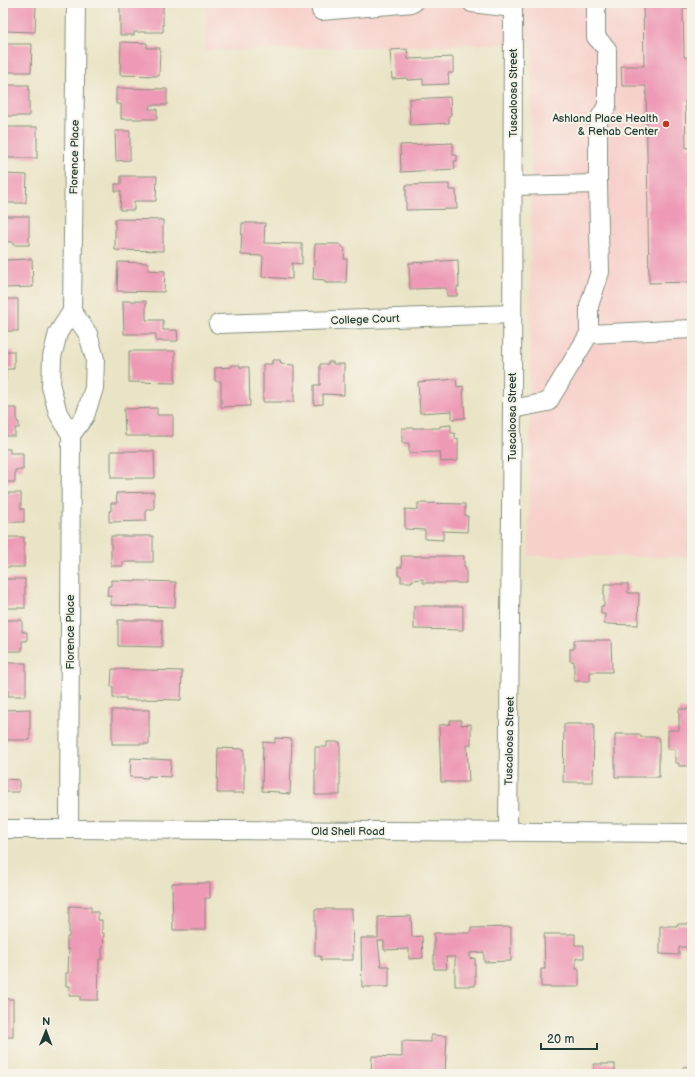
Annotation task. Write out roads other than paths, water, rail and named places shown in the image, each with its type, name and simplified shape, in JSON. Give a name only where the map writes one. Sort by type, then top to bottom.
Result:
[{"type":"street","name":"Florence Place","points":[[69,829],[71,435],[58,412],[51,387],[52,357],[58,333],[72,311],[76,3]]},
{"type":"street","points":[[321,3],[321,11],[413,3]]},
{"type":"street","points":[[472,3],[513,5]]},
{"type":"street","points":[[512,409],[548,402],[589,334],[589,306],[600,272],[598,121],[607,106],[607,49],[596,37],[596,3]]},
{"type":"street","name":"Tuscaloosa Street","points":[[508,832],[512,409],[513,5]]},
{"type":"street","points":[[513,186],[598,184]]},
{"type":"street","points":[[71,435],[85,416],[94,388],[95,359],[88,334],[72,311]]},
{"type":"street","name":"College Court","points":[[218,324],[512,314]]},
{"type":"street","points":[[589,334],[692,329]]},
{"type":"street","name":"Old Shell Road","points":[[3,829],[692,834]]},
{"type":"place","name":"Ashland Place Health & Rehab Center","points":[[666,124]]}]
